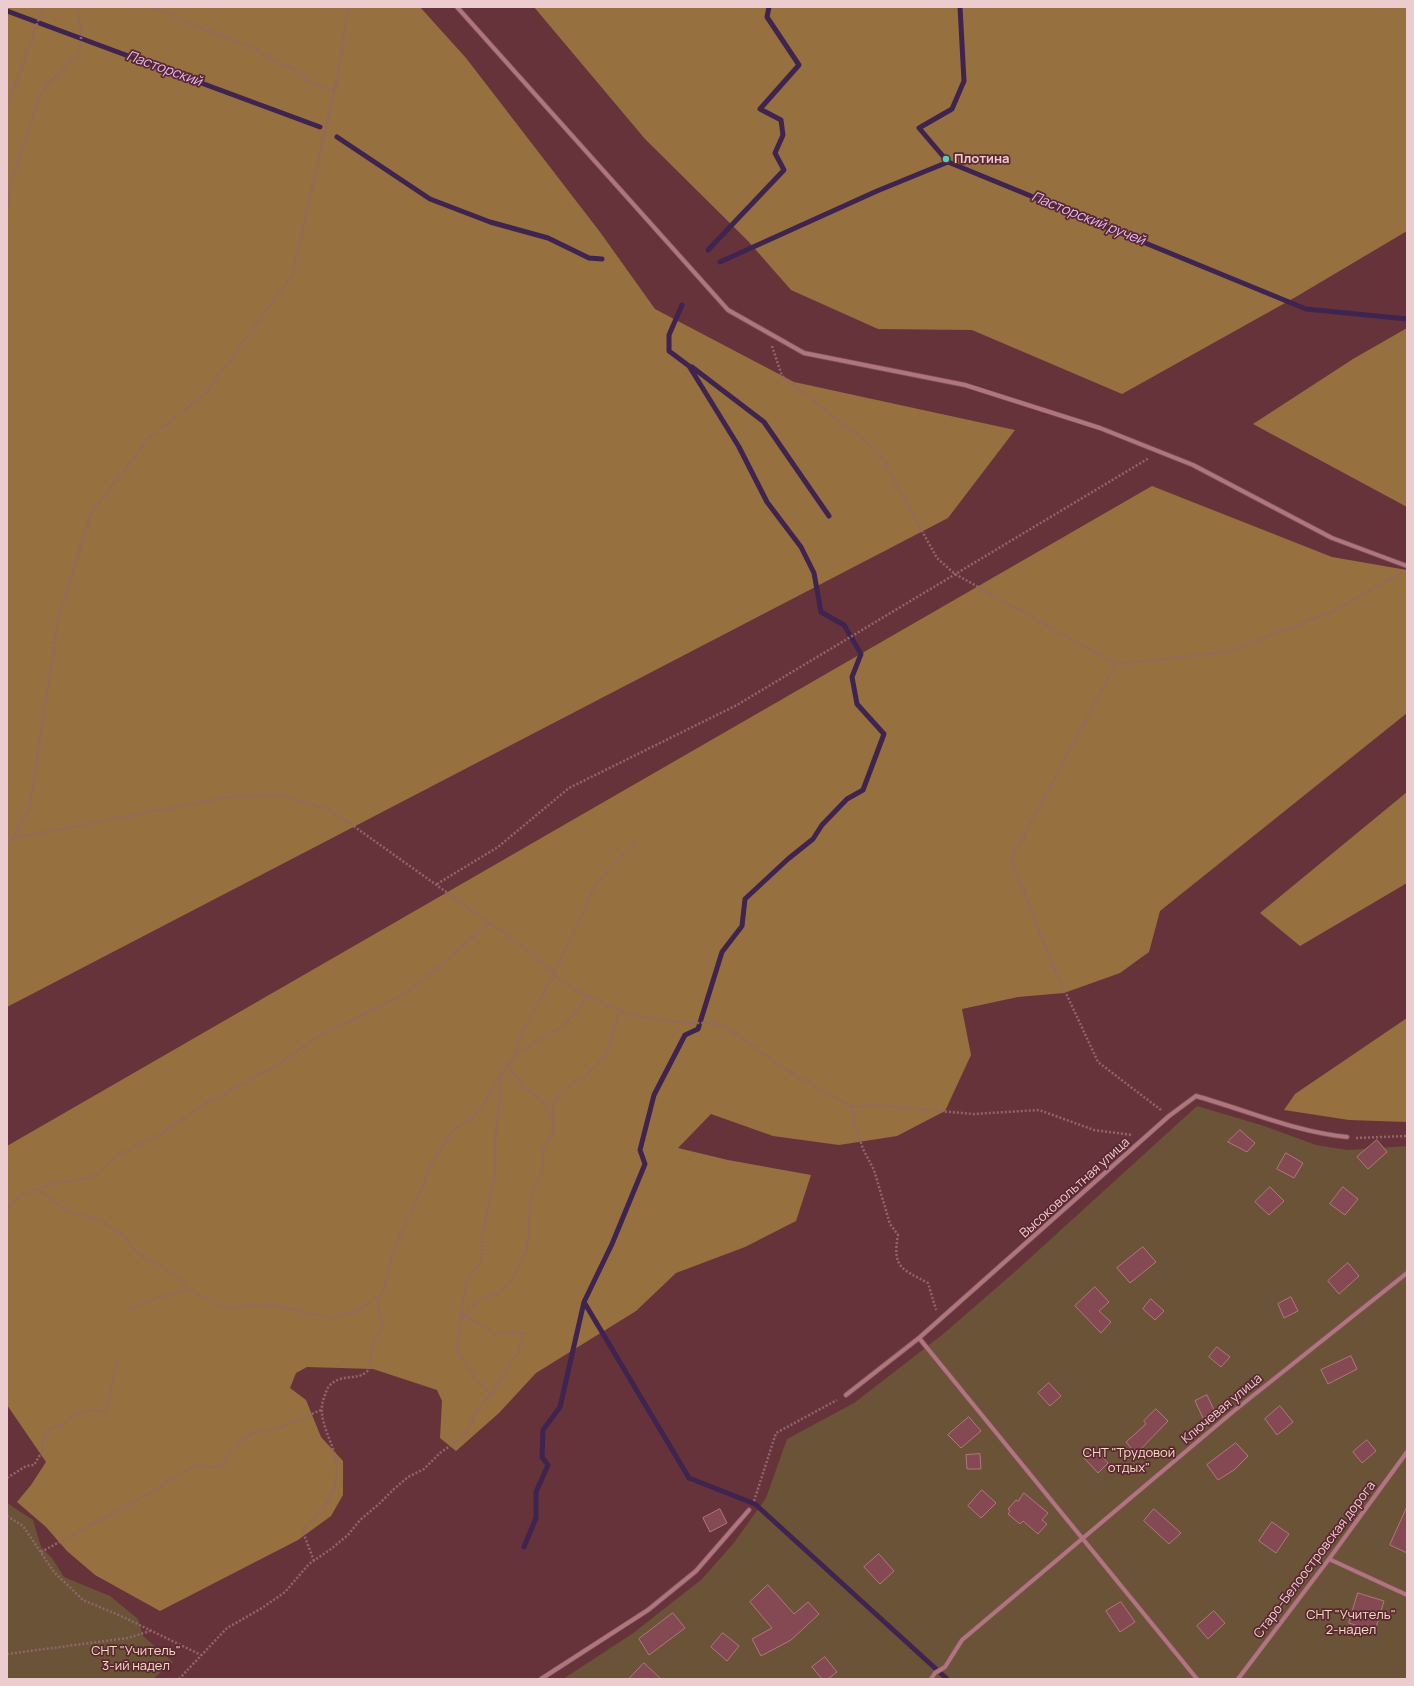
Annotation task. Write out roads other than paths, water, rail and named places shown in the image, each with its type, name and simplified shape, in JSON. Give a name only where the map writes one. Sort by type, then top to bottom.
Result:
[{"type":"street","points":[[457,7],[728,310],[804,353],[964,385],[1100,428],[1193,465],[1332,538],[1407,566]]},
{"type":"street","name":"Высоковольтная улица","points":[[846,1395],[939,1321],[1170,1116],[1196,1096],[1294,1127],[1347,1137]]},
{"type":"street","name":"Ключевая улица","points":[[931,1679],[944,1667],[962,1640],[1235,1410],[1407,1273]]},
{"type":"street","points":[[919,1338],[1197,1679]]},
{"type":"street","name":"Старо-Белоостровская дорога","points":[[1238,1679],[1329,1559],[1407,1452]]},
{"type":"street","points":[[541,1679],[648,1610],[696,1571],[749,1510]]},
{"type":"street","points":[[1329,1559],[1407,1595]]},
{"type":"waterway","points":[[708,250],[784,170],[775,153],[783,135],[781,120],[760,109],[799,65],[767,17],[769,7]]},
{"type":"waterway","name":"Пасторский ручей","points":[[960,7],[964,81],[952,109],[919,128],[948,162],[1306,309],[1407,319]]},
{"type":"waterway","name":"Пасторский","points":[[7,11],[320,127]]},
{"type":"waterway","points":[[337,137],[430,199],[490,222],[548,238],[589,258],[602,259]]},
{"type":"waterway","points":[[720,262],[877,191],[948,162]]},
{"type":"waterway","points":[[682,305],[669,335],[669,351],[689,366],[739,447],[767,502],[801,547],[814,573],[821,612],[844,625],[861,654],[852,677],[857,704],[884,734],[863,790],[847,799],[822,825],[813,839],[788,859],[745,899],[742,926],[722,952],[698,1029],[685,1035],[654,1095],[640,1150],[645,1164],[612,1244],[584,1302],[689,1478],[755,1504],[947,1679]]},
{"type":"waterway","points":[[692,367],[764,422],[829,516]]},
{"type":"waterway","points":[[524,1547],[536,1518],[536,1492],[548,1465],[542,1457],[543,1430],[560,1407],[584,1302]]},
{"type":"place","name":"Плотина","points":[[946,159]]},
{"type":"park label","name":"СНТ \"Трудовой отдых\"","points":[[1129,1460]]},
{"type":"park label","name":"СНТ \"Учитель\" 2-надел","points":[[1351,1622]]},
{"type":"park label","name":"СНТ \"Учитель\" 3-ий надел","points":[[136,1658]]}]
